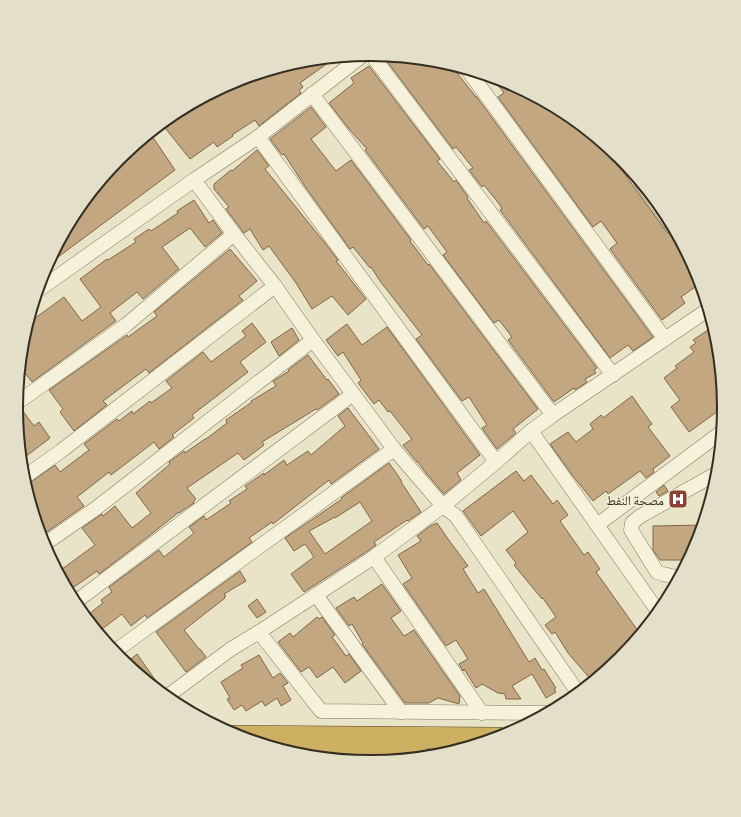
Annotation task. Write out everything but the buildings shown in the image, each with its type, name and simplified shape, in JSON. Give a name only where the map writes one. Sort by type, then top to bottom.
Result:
[{"type":"highway","points":[[254,736],[482,738]]},
{"type":"street","points":[[376,61],[613,375]]},
{"type":"street","points":[[46,285],[194,180],[258,137],[354,62]]},
{"type":"street","points":[[472,76],[665,339]]},
{"type":"street","points":[[312,94],[553,415]]},
{"type":"street","points":[[258,137],[496,462]]},
{"type":"street","points":[[194,180],[275,286],[394,449],[443,506],[456,516],[575,689]]},
{"type":"street","points":[[23,398],[126,325],[234,234]]},
{"type":"street","points":[[30,473],[61,451],[275,286]]},
{"type":"street","points":[[172,693],[231,649],[374,556],[443,506],[531,431],[704,312]]},
{"type":"street","points":[[49,541],[95,509],[313,340]]},
{"type":"street","points":[[80,598],[353,394]]},
{"type":"street","points":[[531,431],[655,607]]},
{"type":"street","points":[[597,525],[717,436]]},
{"type":"street","points":[[119,648],[394,449]]},
{"type":"street","points":[[674,577],[657,572],[630,530],[632,523],[639,517],[711,477]]},
{"type":"street","points":[[374,556],[482,713]]},
{"type":"street","points":[[316,595],[401,712]]},
{"type":"street","points":[[259,632],[321,711],[537,713]]},
{"type":"place","name":"مصحة النفط","points":[[678,499]]}]
